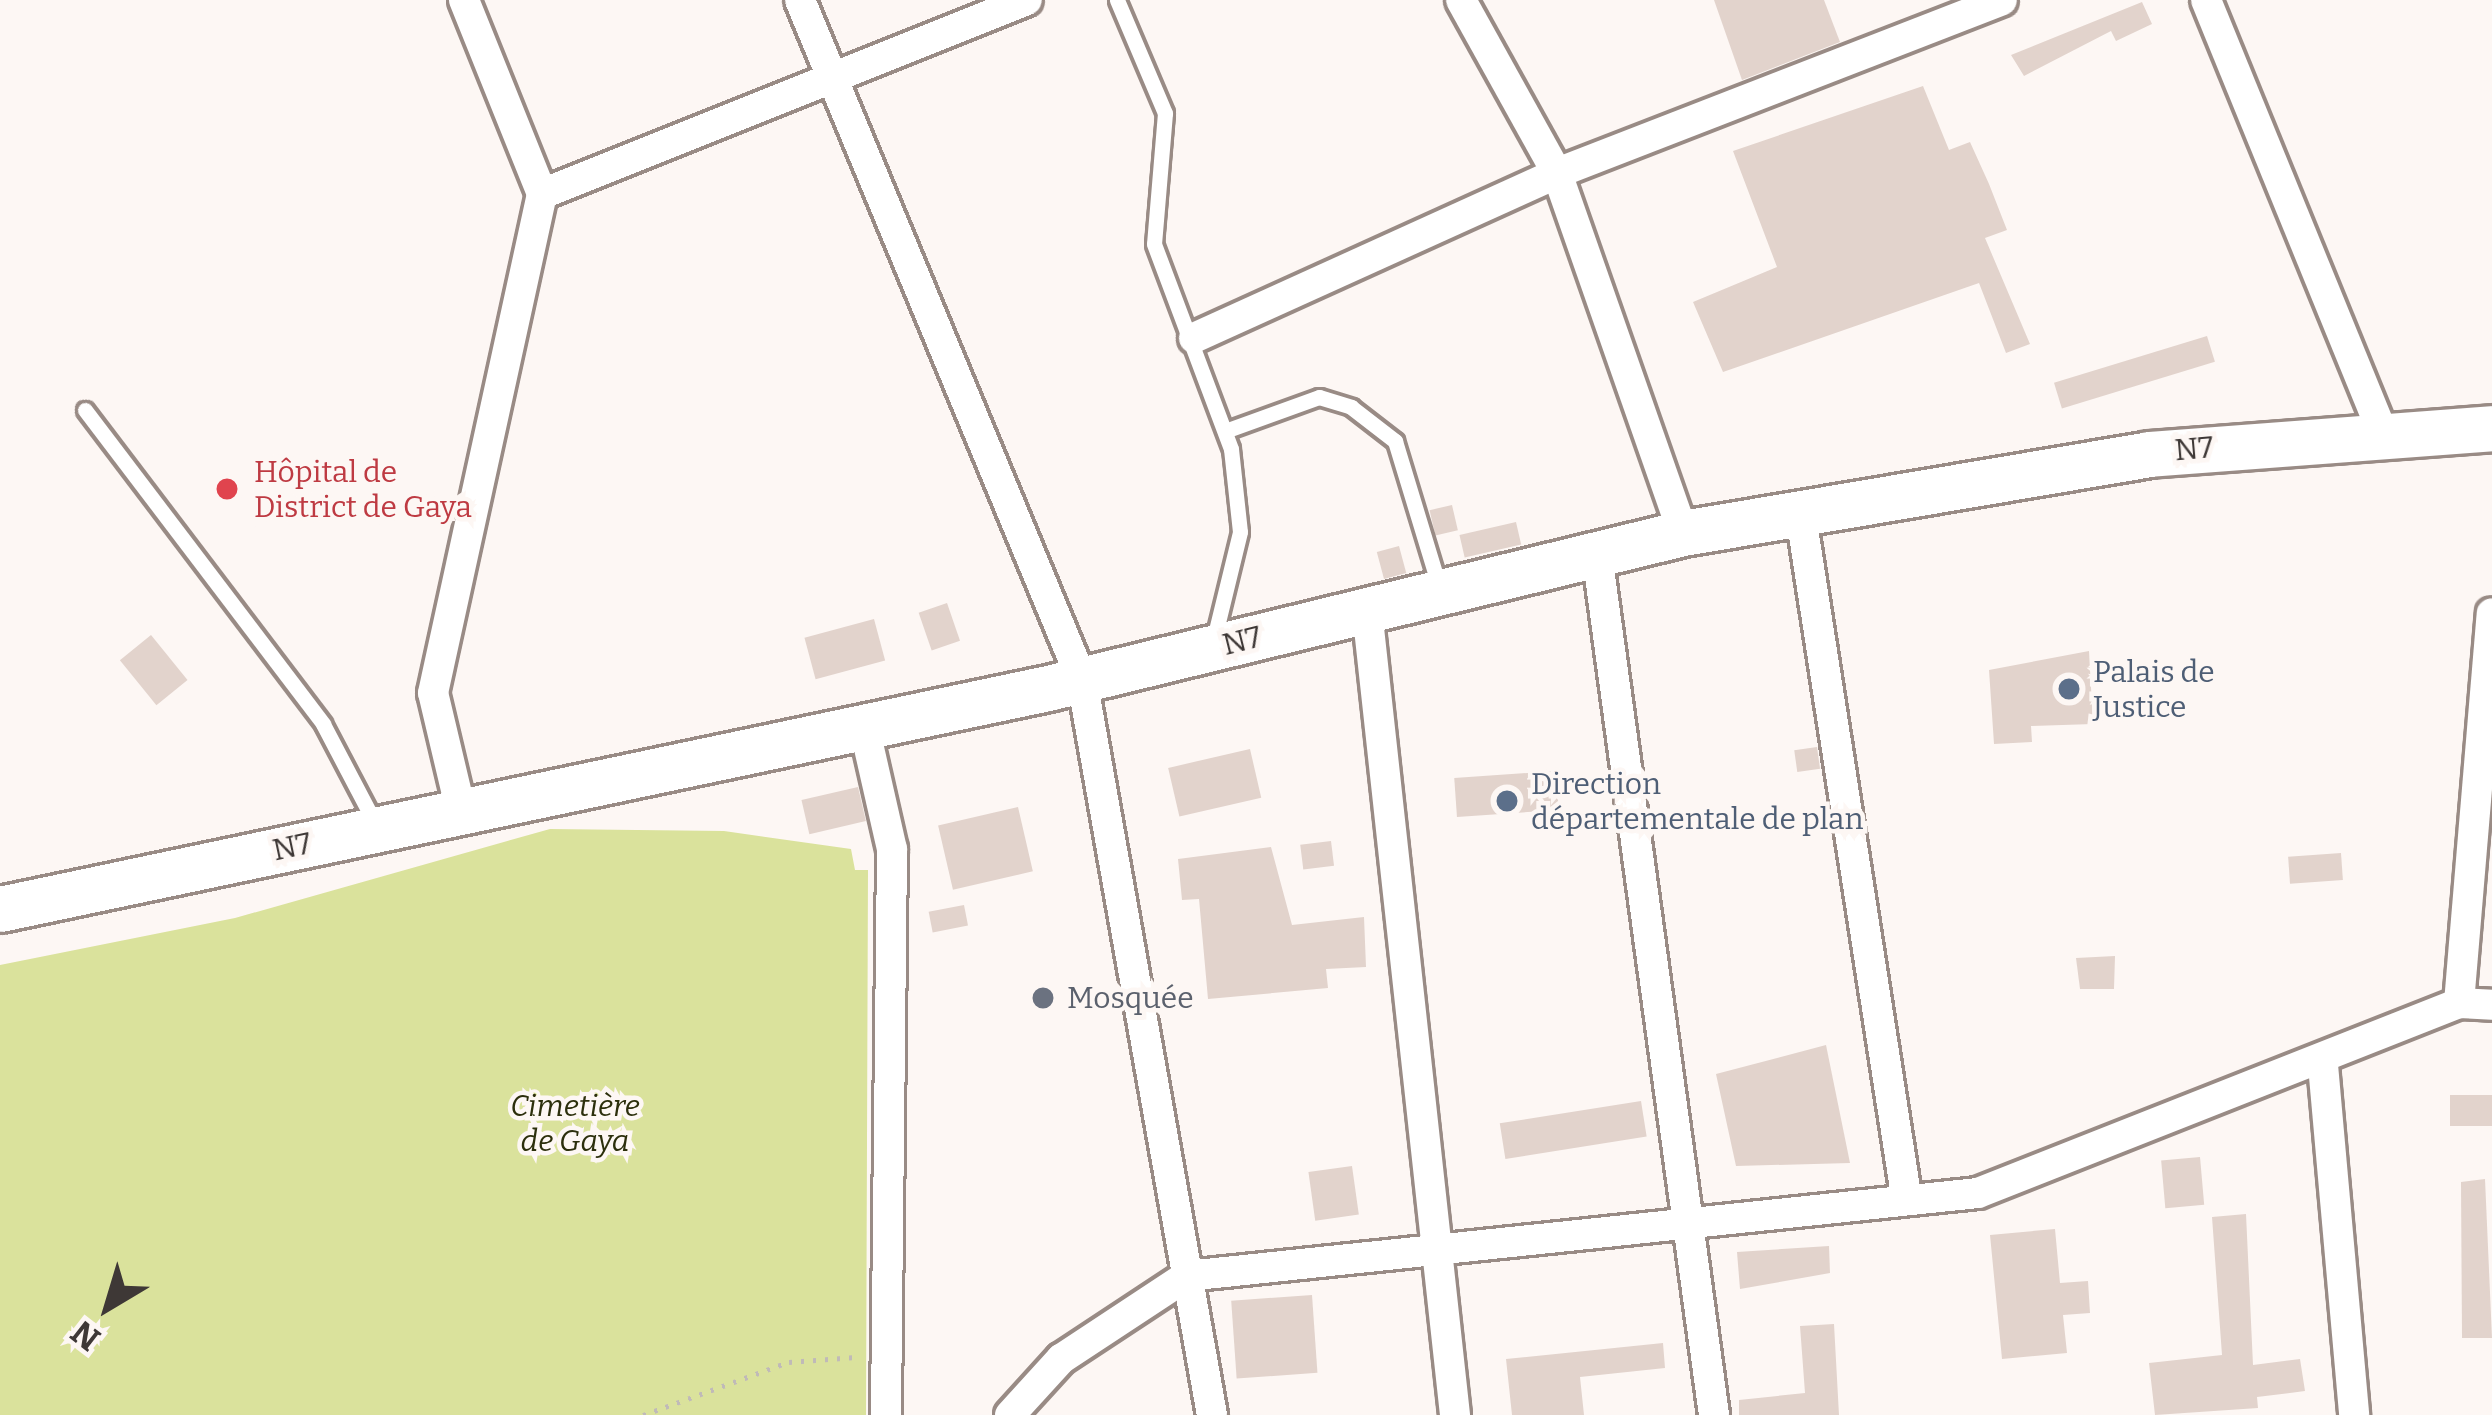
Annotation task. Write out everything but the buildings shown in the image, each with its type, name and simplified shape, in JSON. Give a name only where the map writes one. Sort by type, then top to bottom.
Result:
[{"type":"main road","name":"N7","points":[[0,909],[1082,680],[1683,533],[2149,454],[2382,431],[2492,428]]},
{"type":"street","points":[[460,811],[433,693],[542,194],[464,0]]},
{"type":"street","points":[[800,0],[1082,680],[1212,1415]]},
{"type":"street","points":[[542,194],[829,72],[1028,0]]},
{"type":"street","points":[[1461,0],[1557,173],[1683,533]]},
{"type":"street","points":[[1194,338],[1557,173],[2002,0]]},
{"type":"street","points":[[2214,4],[2382,431]]},
{"type":"street","points":[[1801,516],[1906,1195]]},
{"type":"street","points":[[1597,554],[1714,1415]]},
{"type":"street","points":[[1367,610],[1455,1415]]},
{"type":"street","points":[[2459,1003],[2492,613]]},
{"type":"street","points":[[864,727],[892,848],[886,1415]]},
{"type":"street","points":[[1010,1415],[1060,1359],[1187,1276],[1906,1195],[1978,1193],[2050,1172],[2323,1065],[2459,1003],[2492,1005]]},
{"type":"street","points":[[2323,1065],[2354,1415]]},
{"type":"lane","points":[[1117,0],[1165,113],[1154,244],[1194,338],[1225,431],[1240,532],[1212,648]]},
{"type":"lane","points":[[1225,431],[1319,397],[1351,407],[1395,441],[1409,470],[1441,592]]},
{"type":"lane","points":[[85,410],[323,724],[378,828]]},
{"type":"path","points":[[643,1415],[789,1362],[885,1359]]},
{"type":"green space","name":"Cimetière de Gaya","points":[[550,829],[724,831],[851,849],[855,870],[868,870],[866,1415],[0,1415],[0,965],[235,918]]},
{"type":"place","name":"Hôpital de District de Gaya","points":[[227,489]]},
{"type":"place","name":"Palais de Justice","points":[[2069,689]]},
{"type":"place","name":"Direction départementale de plan","points":[[1507,801]]},
{"type":"place","name":"Mosquée","points":[[1043,998]]}]
